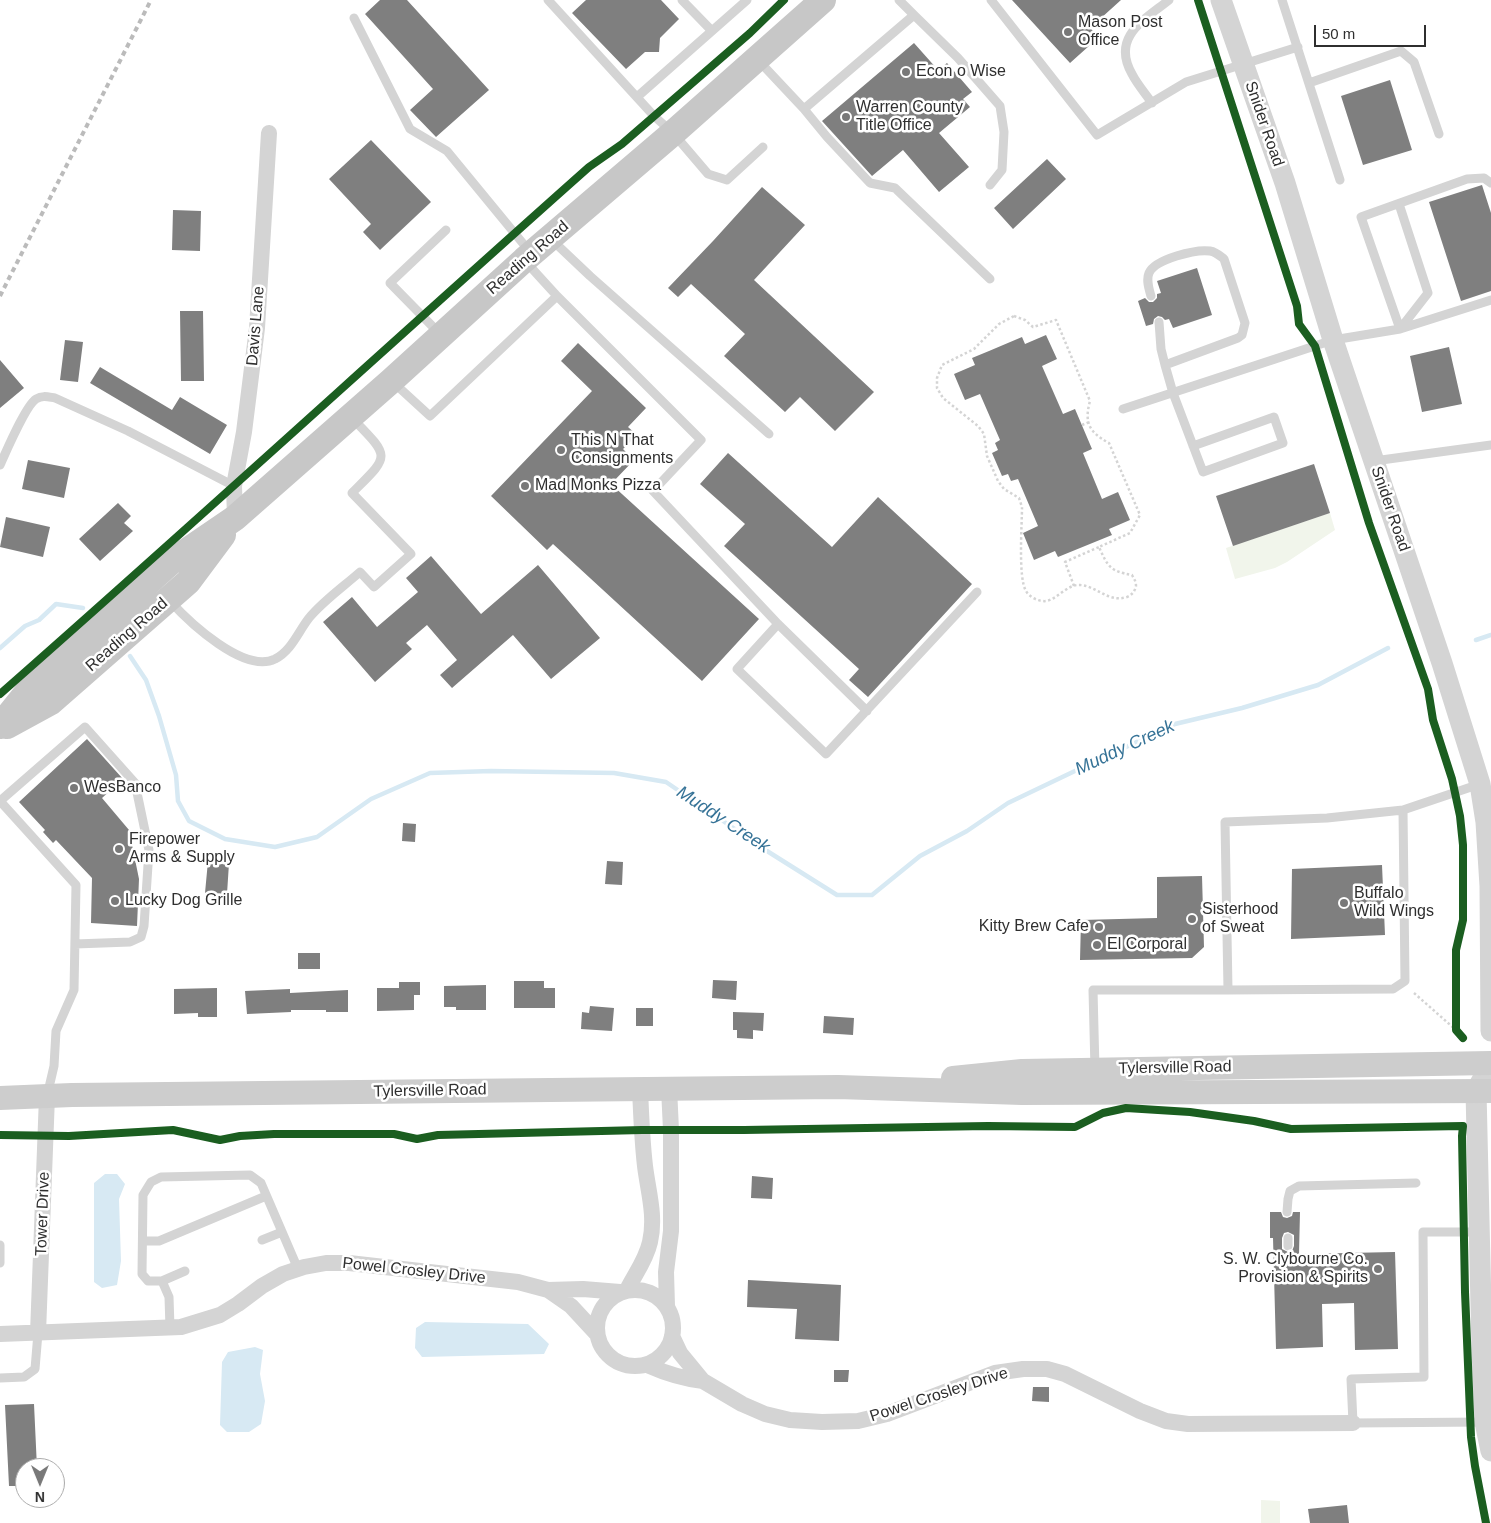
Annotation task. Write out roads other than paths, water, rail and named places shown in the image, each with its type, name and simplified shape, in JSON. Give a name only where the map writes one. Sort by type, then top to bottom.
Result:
[{"type":"main road","name":"Reading Road","points":[[0,728],[33,685],[172,561],[235,518],[535,251],[673,133],[813,6]]},
{"type":"main road","name":"Reading Road","points":[[0,728],[51,702],[188,582],[235,518]]},
{"type":"main road","name":"Tylersville Road","points":[[860,1087],[1022,1071],[1491,1064]]},
{"type":"main road","name":"Tylersville Road","points":[[0,1098],[640,1088],[860,1087],[1022,1093],[1484,1091]]},
{"type":"street","name":"Snider Road","points":[[1221,0],[1285,183],[1332,340],[1442,663],[1486,782],[1486,822],[1490,886],[1491,1031]]},
{"type":"street","name":"Davis Lane","points":[[235,518],[234,486],[244,432],[257,328],[269,132]]},
{"type":"street","points":[[1491,1064],[1484,1091],[1479,1232],[1491,1451]]},
{"type":"street","points":[[624,1291],[645,1260],[653,1220],[643,1147],[640,1088]]},
{"type":"street","points":[[667,1306],[649,1292],[638,1290],[624,1291],[610,1298],[601,1308],[597,1320],[596,1333],[602,1348],[614,1361],[636,1367],[647,1365],[664,1354],[672,1336],[673,1326],[667,1306],[666,1272],[671,1231],[669,1088]]},
{"type":"street","name":"Tower Drive","points":[[38,1333],[47,1096]]},
{"type":"street","name":"Powel Crosley Drive","points":[[38,1333],[181,1328],[220,1316],[262,1286],[283,1274],[326,1263],[349,1263],[518,1282],[548,1290],[624,1291]]},
{"type":"street","name":"Powel Crosley Drive","points":[[548,1290],[571,1306],[596,1333]]},
{"type":"street","points":[[0,1334],[38,1333]]},
{"type":"street","name":"Powel Crosley Drive","points":[[672,1336],[680,1352],[703,1381],[742,1404],[765,1414],[790,1420],[814,1422],[858,1421],[887,1414],[995,1373],[1023,1369],[1047,1369],[1065,1374],[1140,1411],[1166,1421],[1188,1424],[1352,1423]]},
{"type":"street","name":"Powel Crosley Drive","points":[[647,1365],[687,1379],[703,1381]]},
{"type":"lane","points":[[682,0],[712,31]]},
{"type":"lane","points":[[637,97],[747,0]]},
{"type":"lane","points":[[899,0],[958,58],[1000,106],[1004,132],[1002,170],[990,185]]},
{"type":"lane","points":[[991,0],[1098,135],[1186,82],[1298,47]]},
{"type":"lane","points":[[1152,103],[1131,73],[1125,57],[1125,44],[1136,27],[1169,0]]},
{"type":"lane","points":[[1282,0],[1340,180]]},
{"type":"lane","points":[[552,1],[708,174],[727,180],[763,147]]},
{"type":"lane","points":[[804,109],[914,15]]},
{"type":"lane","points":[[354,18],[410,129],[447,151],[535,251],[557,296],[701,440],[653,491],[778,624],[867,711]]},
{"type":"lane","points":[[1309,83],[1401,51],[1414,62],[1439,134]]},
{"type":"lane","points":[[756,59],[870,183],[895,188],[990,279]]},
{"type":"lane","points":[[1400,329],[1360,218],[1467,179],[1484,178],[1491,183]]},
{"type":"lane","points":[[1399,204],[1428,293],[1400,329]]},
{"type":"lane","points":[[441,336],[390,283],[446,230]]},
{"type":"lane","points":[[1151,296],[1148,278],[1150,271],[1161,262],[1200,250],[1216,253],[1224,259],[1245,323],[1242,335],[1238,338],[1165,365]]},
{"type":"lane","points":[[535,251],[590,276],[769,434]]},
{"type":"lane","points":[[391,381],[430,416],[557,296]]},
{"type":"lane","points":[[1123,409],[1332,340],[1400,329],[1491,300]]},
{"type":"lane","points":[[1159,322],[1161,349],[1173,393],[1193,446],[1203,472],[1284,443],[1274,417],[1193,446]]},
{"type":"lane","points":[[0,465],[28,409],[34,400],[45,396],[55,398],[128,432],[234,486]]},
{"type":"lane","points":[[168,599],[204,635],[219,645],[253,660],[264,662],[275,659],[289,648],[309,618],[360,572],[374,587],[411,554],[352,493],[377,468],[381,452],[378,445],[350,417]]},
{"type":"lane","points":[[1374,461],[1491,445]]},
{"type":"lane","points":[[778,624],[737,670],[826,754],[978,592]]},
{"type":"lane","points":[[47,1096],[54,1066],[56,1031],[74,990],[76,885],[0,801],[85,727],[136,783],[149,850],[144,926],[141,937],[130,942],[75,944]]},
{"type":"lane","points":[[1228,990],[1225,822],[1327,818],[1403,810],[1486,782]]},
{"type":"lane","points":[[1095,1070],[1093,990],[1393,990],[1406,982],[1403,810]]},
{"type":"lane","points":[[186,1271],[162,1281],[148,1281],[142,1274],[143,1195],[151,1182],[161,1177],[250,1175],[261,1183],[298,1269]]},
{"type":"lane","points":[[1287,1212],[1290,1191],[1299,1186],[1416,1183]]},
{"type":"lane","points":[[143,1241],[159,1241],[266,1196]]},
{"type":"lane","points":[[262,1240],[282,1232]]},
{"type":"lane","points":[[1479,1232],[1423,1232],[1424,1377],[1351,1379],[1352,1423],[1488,1422]]},
{"type":"lane","points":[[0,1245],[0,1264]]},
{"type":"lane","points":[[162,1281],[169,1297],[170,1328]]},
{"type":"lane","points":[[0,1378],[24,1377],[35,1369],[38,1333]]},
{"type":"waterway","name":"Muddy Creek","points":[[0,648],[25,626],[39,620],[56,604],[83,608]]},
{"type":"waterway","name":"Muddy Creek","points":[[1476,640],[1491,635]]},
{"type":"waterway","name":"Muddy Creek","points":[[130,656],[146,680],[159,716],[176,775],[178,801],[189,821],[225,839],[275,847],[317,837],[371,799],[430,773],[491,771],[614,773],[666,782],[767,851],[837,895],[872,895],[920,856],[967,831],[1008,803],[1175,724],[1242,708],[1318,685],[1388,648]]},
{"type":"railway","points":[[0,296],[151,0]]},
{"type":"place","name":"Mason Post Office","points":[[1068,32]]},
{"type":"place","name":"Econ o Wise","points":[[906,72]]},
{"type":"place","name":"Warren County Title Office","points":[[846,117]]},
{"type":"place","name":"This N That Consignments","points":[[561,450]]},
{"type":"place","name":"Mad Monks Pizza","points":[[525,486]]},
{"type":"place","name":"WesBanco","points":[[74,788]]},
{"type":"place","name":"Firepower Arms & Supply","points":[[119,849]]},
{"type":"place","name":"Lucky Dog Grille","points":[[115,901]]},
{"type":"place","name":"Buffalo Wild Wings","points":[[1344,903]]},
{"type":"place","name":"Sisterhood of Sweat","points":[[1192,919]]},
{"type":"place","name":"Kitty Brew Cafe","points":[[1099,927]]},
{"type":"place","name":"El Corporal","points":[[1097,945]]},
{"type":"place","name":"S. W. Clybourne Co. Provision & Spirits","points":[[1378,1269]]}]
